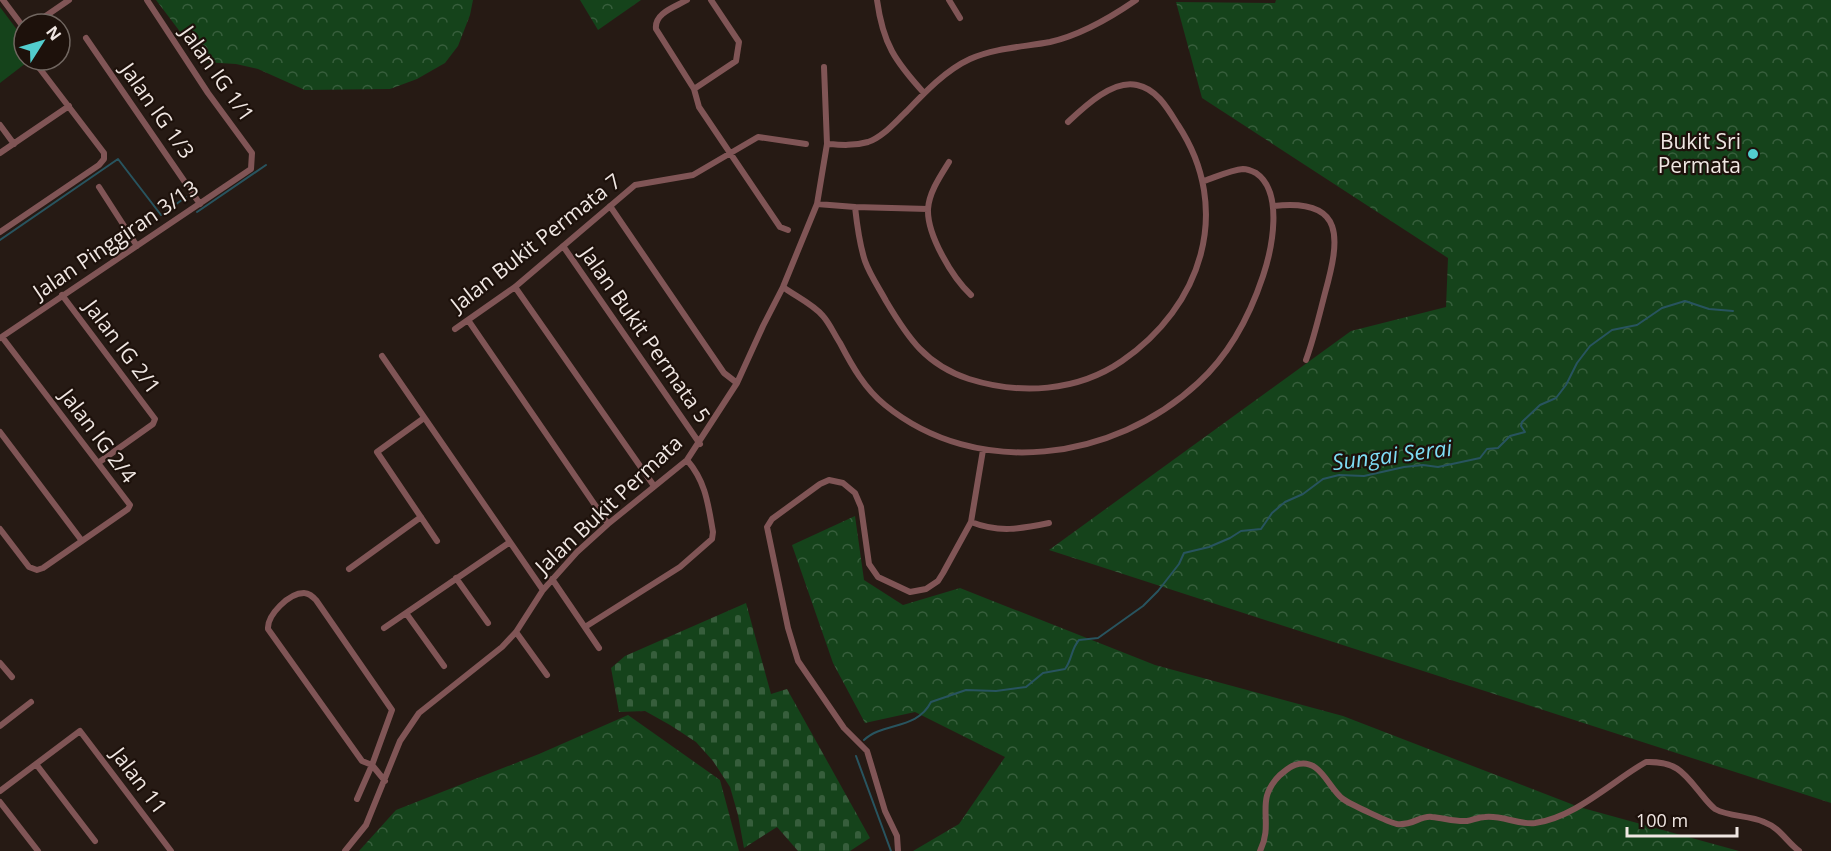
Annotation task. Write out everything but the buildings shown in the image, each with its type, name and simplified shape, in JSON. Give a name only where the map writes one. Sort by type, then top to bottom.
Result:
[{"type":"street","points":[[52,12],[69,0]]},
{"type":"street","name":"Jalan IG 1/1","points":[[147,0],[208,93],[252,153],[251,169]]},
{"type":"street","points":[[687,0],[658,16],[655,22],[656,28],[694,89],[699,107],[780,226],[788,230]]},
{"type":"street","points":[[694,89],[736,61],[739,42],[711,0]]},
{"type":"street","points":[[877,0],[880,22],[889,48],[901,68],[924,93]]},
{"type":"street","points":[[949,0],[960,18]]},
{"type":"street","points":[[827,144],[851,146],[870,141],[884,132],[924,93],[970,59],[993,51],[1053,41],[1073,34],[1115,14],[1136,0]]},
{"type":"street","name":"Jalan IG 1/3","points":[[86,38],[200,204]]},
{"type":"street","name":"Jalan Bukit Permata","points":[[345,851],[366,825],[400,741],[419,713],[502,647],[516,632],[543,590],[577,552],[687,460],[737,383],[762,326],[783,287],[817,204],[827,144],[824,67]]},
{"type":"street","points":[[0,232],[99,165],[104,159],[104,153],[42,72]]},
{"type":"street","points":[[855,207],[860,242],[870,272],[913,344],[954,374],[991,386],[1026,390],[1063,385],[1111,369],[1146,344],[1165,324],[1183,297],[1198,265],[1206,226],[1204,181],[1195,156],[1181,129],[1152,90],[1136,84],[1110,89],[1068,122]]},
{"type":"street","points":[[0,153],[69,106]]},
{"type":"street","points":[[0,125],[14,144]]},
{"type":"street","name":"Jalan Bukit Permata 7","points":[[455,329],[515,287],[635,185],[693,175],[758,136],[806,144]]},
{"type":"street","points":[[949,162],[938,179],[928,209],[932,229],[943,258],[958,283],[971,295]]},
{"type":"street","name":"Jalan Pinggiran 3/13","points":[[1,337],[251,169]]},
{"type":"street","points":[[783,287],[822,315],[860,377],[885,405],[928,432],[983,450],[1008,453],[1037,453],[1092,444],[1164,411],[1185,395],[1215,365],[1241,328],[1264,273],[1270,247],[1274,206],[1265,183],[1250,170],[1242,169],[1204,181]]},
{"type":"street","points":[[99,187],[137,246]]},
{"type":"street","points":[[817,204],[928,209]]},
{"type":"street","points":[[1274,206],[1293,204],[1308,206],[1320,211],[1334,227],[1332,268],[1306,360]]},
{"type":"street","points":[[610,206],[724,373],[737,383]]},
{"type":"street","name":"Jalan Bukit Permata 5","points":[[562,246],[699,444]]},
{"type":"street","points":[[515,287],[654,486]]},
{"type":"street","name":"Jalan IG 2/1","points":[[62,295],[155,419],[153,424],[98,463]]},
{"type":"street","points":[[468,320],[608,524]]},
{"type":"street","name":"Jalan IG 2/4","points":[[0,529],[29,567],[37,570],[128,509],[130,505],[1,337]]},
{"type":"street","points":[[382,356],[543,590]]},
{"type":"street","points":[[424,418],[377,452],[438,542]]},
{"type":"street","points":[[0,432],[82,541]]},
{"type":"street","points":[[898,851],[897,836],[885,811],[867,751],[844,728],[798,661],[788,628],[767,527],[772,519],[820,484],[830,480],[843,483],[855,494],[861,507],[869,564],[878,577],[910,592],[926,589],[938,581],[971,522],[983,450]]},
{"type":"street","points":[[585,627],[680,567],[712,539],[713,532],[703,483],[697,470],[687,460]]},
{"type":"street","points":[[349,569],[421,517]]},
{"type":"street","points":[[971,522],[989,529],[1023,528],[1049,523]]},
{"type":"street","points":[[384,628],[510,542]]},
{"type":"street","points":[[456,578],[488,622]]},
{"type":"street","points":[[552,579],[599,648]]},
{"type":"street","points":[[357,799],[372,765],[392,710],[316,600],[306,593],[300,593],[284,602],[271,615],[267,622],[267,629],[363,761],[372,765],[385,781]]},
{"type":"street","points":[[406,613],[444,666]]},
{"type":"street","points":[[516,632],[547,675]]},
{"type":"street","points":[[0,663],[12,677]]},
{"type":"street","points":[[0,726],[31,702]]},
{"type":"street","name":"Jalan 11","points":[[36,764],[80,731],[171,851]]},
{"type":"street","points":[[1260,851],[1266,840],[1268,824],[1264,804],[1270,786],[1295,765],[1314,766],[1345,801],[1397,824],[1418,822],[1423,818],[1431,817],[1456,822],[1484,817],[1502,817],[1516,822],[1534,823],[1564,814],[1646,762],[1674,766],[1714,808],[1770,824],[1799,851]]},
{"type":"street","points":[[0,792],[36,764],[95,842]]},
{"type":"street","points":[[0,802],[38,851]]},
{"type":"green space","points":[[156,0],[473,0],[458,46],[445,63],[417,79],[390,89],[305,90],[258,69],[236,64],[203,62]]},
{"type":"green space","points":[[580,0],[641,0],[598,30]]},
{"type":"green space","points":[[1276,0],[1831,0],[1831,803],[1049,550],[1351,331],[1446,307],[1448,258],[1202,98],[1176,2],[1275,3]]},
{"type":"green space","points":[[0,7],[12,23],[12,72],[14,72],[0,83]]},
{"type":"green space","points":[[855,516],[864,580],[903,605],[960,588],[1155,665],[1343,716],[1579,807],[1739,851],[913,851],[959,824],[1005,757],[915,712],[865,723],[833,663],[792,545]]},
{"type":"green space","points":[[746,603],[771,694],[787,689],[870,838],[850,851],[798,851],[777,827],[744,848],[730,787],[713,761],[696,742],[645,711],[619,712],[611,668],[625,656]]},
{"type":"green space","points":[[628,715],[720,780],[739,851],[359,851],[396,810],[539,754]]},
{"type":"waterway","points":[[0,240],[118,159],[161,215],[186,197]]},
{"type":"waterway","points":[[197,212],[266,165]]},
{"type":"waterway","name":"Sungai Serai","points":[[864,740],[881,730],[909,722],[925,711],[931,702],[966,690],[996,691],[1026,687],[1043,673],[1065,669],[1079,640],[1098,638],[1143,606],[1179,564],[1184,553],[1209,547],[1241,531],[1261,529],[1272,513],[1285,502],[1303,494],[1323,479],[1339,475],[1364,476],[1423,465],[1438,467],[1480,458],[1487,449],[1498,448],[1510,436],[1525,432],[1521,426],[1522,422],[1540,405],[1556,398],[1590,346],[1612,330],[1637,325],[1662,308],[1685,301],[1709,309],[1733,311]]},
{"type":"waterway","name":"Sungai Serai","points":[[856,756],[891,851]]},
{"type":"place","name":"Bukit Sri Permata","points":[[1753,154]]}]
